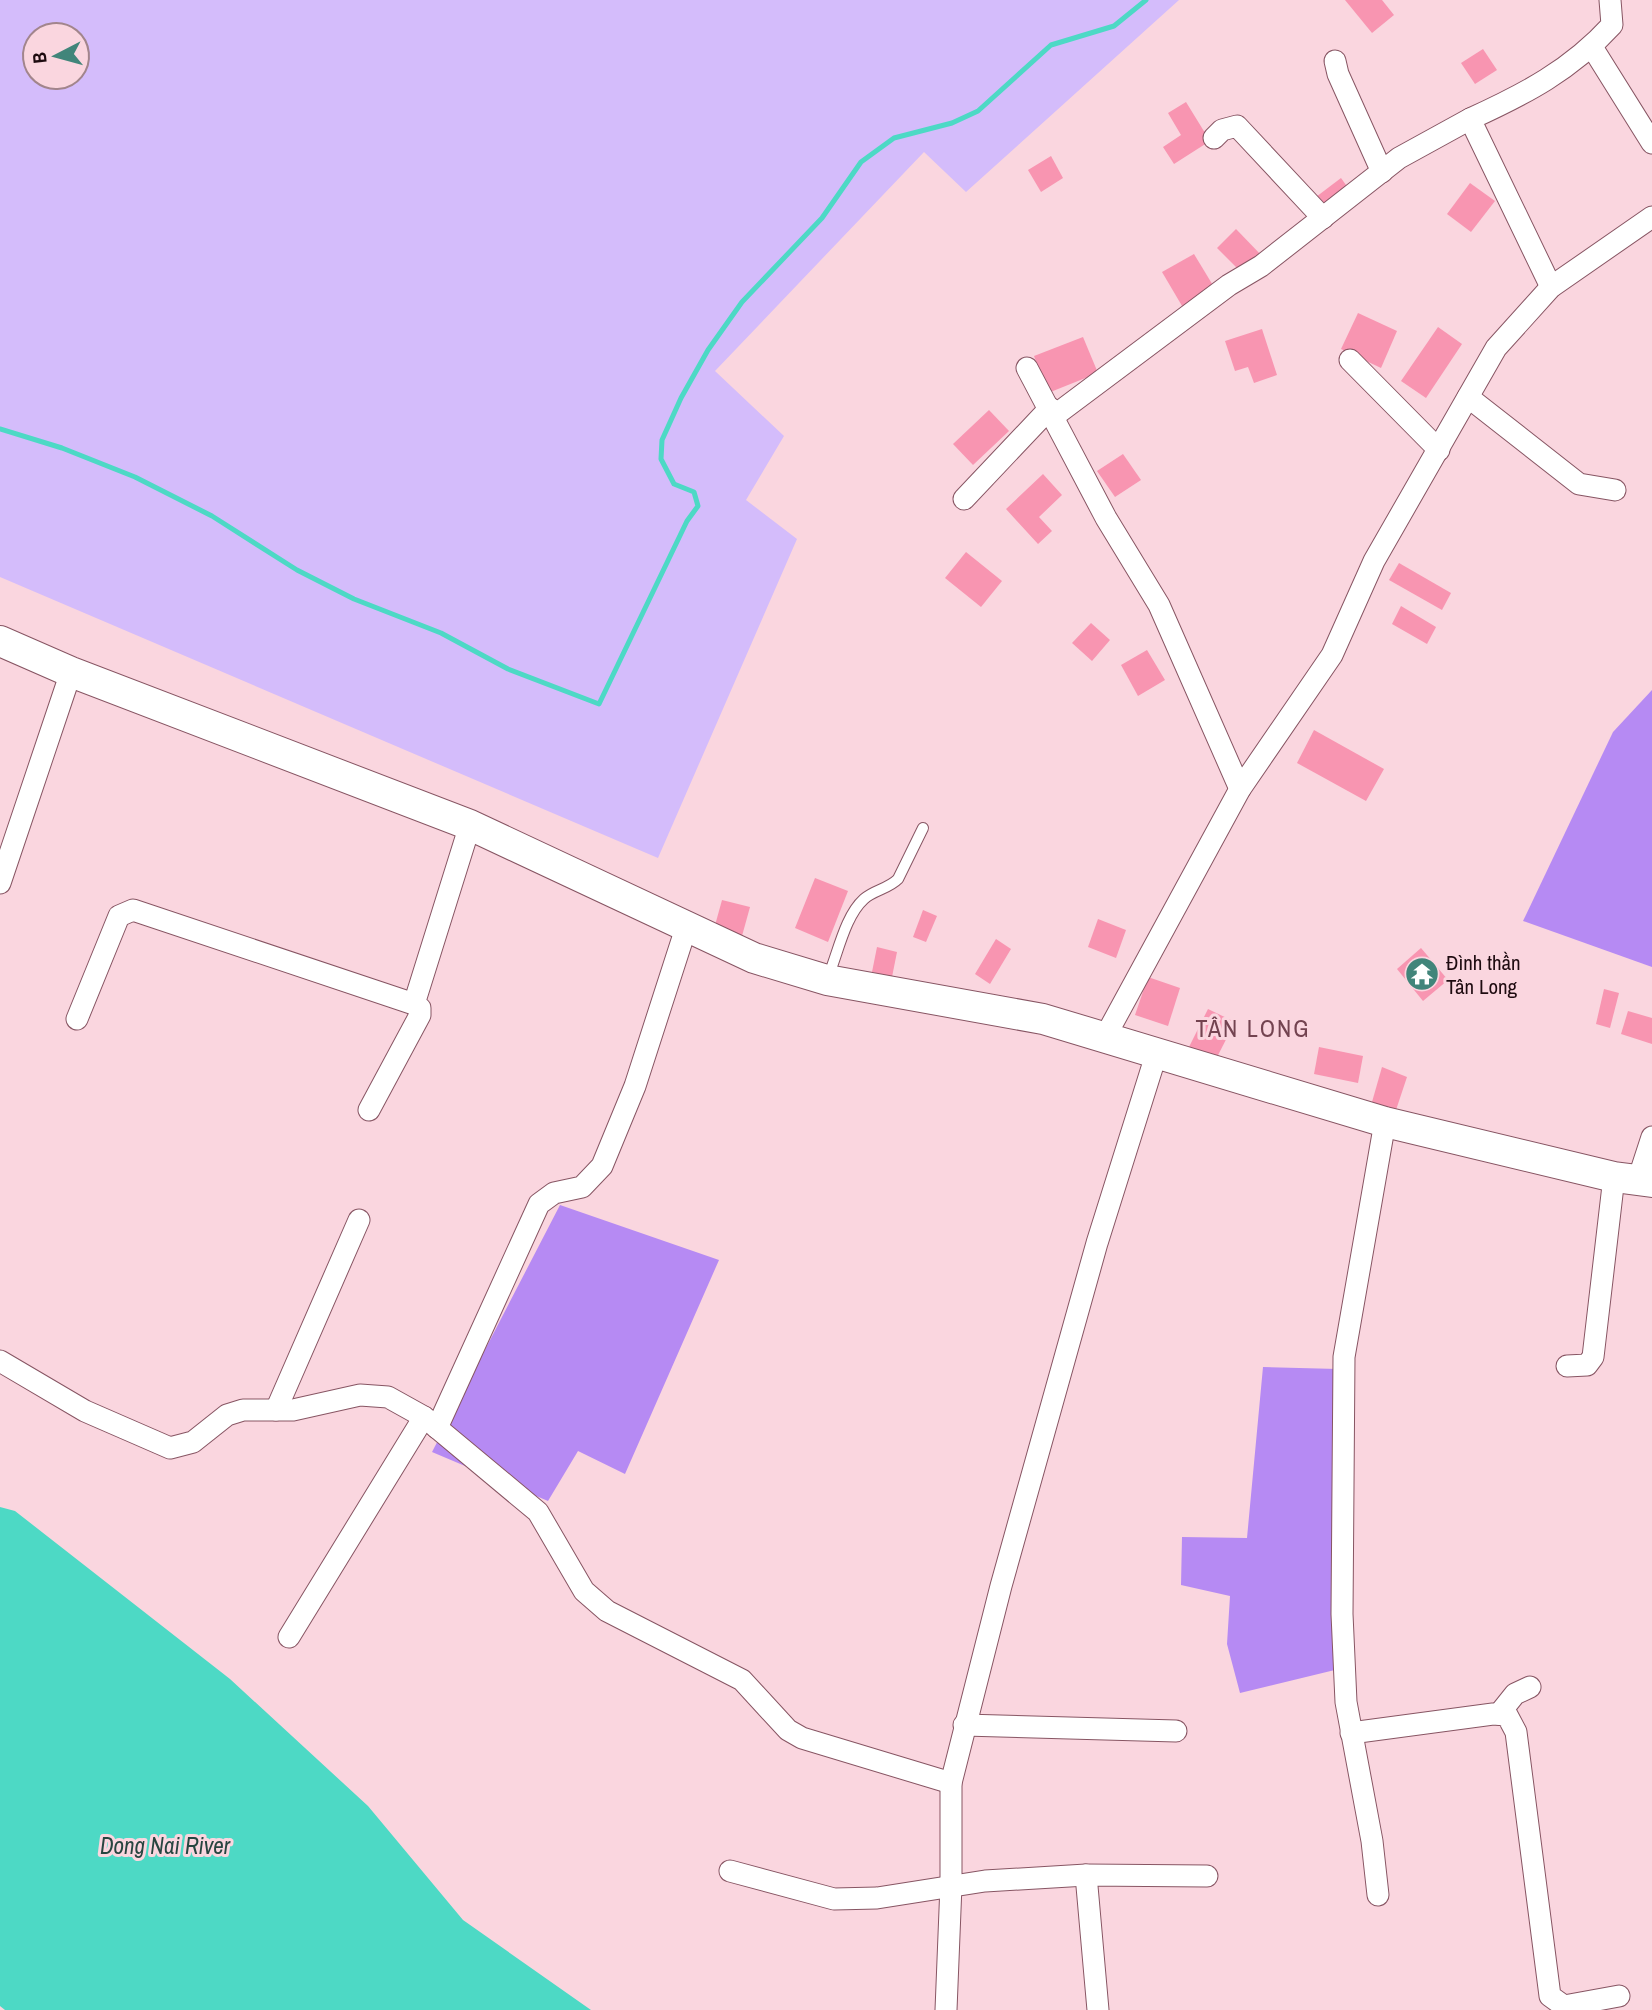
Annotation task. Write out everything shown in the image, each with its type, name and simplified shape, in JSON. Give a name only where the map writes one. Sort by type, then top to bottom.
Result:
[{"type":"street","points":[[964,499],[1052,412],[1323,218],[1399,158],[1470,119],[1523,95],[1584,55],[1612,25],[1611,0]]},
{"type":"street","points":[[1592,47],[1652,143]]},
{"type":"street","points":[[1335,61],[1338,74],[1382,172]]},
{"type":"street","points":[[1470,119],[1551,287]]},
{"type":"street","points":[[1214,138],[1222,130],[1237,126],[1323,218]]},
{"type":"street","points":[[1105,1037],[1240,789],[1332,655],[1374,561],[1496,348],[1551,287],[1652,217]]},
{"type":"street","points":[[1350,360],[1439,450]]},
{"type":"street","points":[[1027,368],[1106,518],[1158,605],[1240,789]]},
{"type":"street","points":[[1468,397],[1584,488],[1615,490]]},
{"type":"street","points":[[0,641],[71,672],[470,825],[754,958],[827,980],[1042,1019],[1385,1122],[1635,1180]]},
{"type":"street","points":[[0,883],[71,672]]},
{"type":"street","points":[[414,1004],[470,825]]},
{"type":"street","points":[[77,1019],[119,916],[133,910],[420,1008],[420,1015],[369,1110]]},
{"type":"street","points":[[289,1637],[431,1422],[539,1204],[554,1193],[582,1187],[602,1166],[635,1086],[686,928]]},
{"type":"street","points":[[946,2010],[951,1885],[951,1783],[964,1725],[1093,1256],[1157,1052]]},
{"type":"street","points":[[1378,1895],[1372,1841],[1346,1702],[1342,1614],[1344,1357],[1385,1122]]},
{"type":"street","points":[[1566,1366],[1587,1365],[1593,1357],[1635,1180],[1652,1137]]},
{"type":"street","points":[[276,1410],[359,1220]]},
{"type":"street","points":[[0,1361],[85,1411],[170,1448],[193,1442],[227,1415],[243,1410],[276,1410],[331,1404],[375,1394],[388,1397],[431,1422],[538,1512],[584,1591],[607,1611],[742,1680],[788,1730],[802,1738],[951,1783]]},
{"type":"street","points":[[1499,1714],[1515,1694],[1530,1687]]},
{"type":"street","points":[[1351,1733],[1499,1714],[1507,1716],[1516,1732],[1550,1996],[1564,2006],[1619,1996]]},
{"type":"street","points":[[964,1725],[1176,1731]]},
{"type":"street","points":[[730,1871],[835,1899],[877,1898],[951,1885],[1086,1875],[1207,1876]]},
{"type":"street","points":[[1086,1875],[1098,2010]]},
{"type":"lane","points":[[827,980],[856,909],[874,892],[898,879],[923,828]]},
{"type":"shaded area","points":[[0,0],[1179,0],[966,192],[924,152],[715,371],[784,436],[746,500],[797,539],[658,858],[0,577]]},
{"type":"shaded area","points":[[1652,690],[1652,967],[1523,921],[1613,732]]},
{"type":"shaded area","points":[[560,1205],[719,1260],[625,1474],[578,1451],[548,1501],[432,1452]]},
{"type":"shaded area","points":[[1263,1367],[1338,1369],[1343,1668],[1240,1693],[1227,1644],[1230,1596],[1181,1585],[1182,1537],[1247,1538]]},
{"type":"water","name":"Dong Nai River","points":[[0,1507],[15,1511],[230,1679],[368,1806],[463,1920],[591,2010],[5,2010],[0,2006]]},
{"type":"building","points":[[1345,0],[1382,0],[1394,15],[1372,33]]},
{"type":"building","points":[[1483,49],[1497,70],[1475,84],[1461,63]]},
{"type":"building","points":[[1186,102],[1210,141],[1174,164],[1163,147],[1181,135],[1168,113]]},
{"type":"building","points":[[1051,156],[1063,178],[1041,192],[1028,170]]},
{"type":"building","points":[[1341,178],[1351,192],[1323,213],[1312,200]]},
{"type":"building","points":[[1470,183],[1495,201],[1471,232],[1447,214]]},
{"type":"building","points":[[1236,229],[1263,257],[1245,276],[1217,248]]},
{"type":"building","points":[[1194,254],[1217,292],[1185,311],[1162,272]]},
{"type":"building","points":[[1358,313],[1397,331],[1381,368],[1341,349]]},
{"type":"building","points":[[1438,327],[1462,344],[1426,398],[1401,381]]},
{"type":"building","points":[[1262,329],[1277,375],[1254,383],[1248,367],[1235,371],[1225,341]]},
{"type":"building","points":[[1083,337],[1098,373],[1048,393],[1034,356]]},
{"type":"building","points":[[989,410],[1009,431],[973,465],[953,444]]},
{"type":"building","points":[[1123,454],[1141,480],[1115,497],[1097,471]]},
{"type":"building","points":[[1043,474],[1062,495],[1039,517],[1052,531],[1038,544],[1006,509]]},
{"type":"building","points":[[966,552],[1002,581],[981,607],[945,578]]},
{"type":"building","points":[[1399,563],[1451,593],[1442,610],[1389,580]]},
{"type":"building","points":[[1401,606],[1436,627],[1427,644],[1392,624]]},
{"type":"building","points":[[1091,623],[1110,640],[1092,661],[1072,643]]},
{"type":"building","points":[[1147,650],[1165,680],[1138,696],[1121,665]]},
{"type":"building","points":[[1314,730],[1384,769],[1366,801],[1297,763]]},
{"type":"building","points":[[815,878],[848,891],[828,942],[795,928]]},
{"type":"building","points":[[722,900],[750,907],[742,936],[714,929]]},
{"type":"building","points":[[923,910],[937,916],[926,942],[913,937]]},
{"type":"building","points":[[1098,919],[1126,930],[1116,958],[1088,947]]},
{"type":"building","points":[[996,939],[1011,949],[990,984],[975,974]]},
{"type":"building","points":[[877,947],[897,952],[892,977],[872,972]]},
{"type":"building","name":"Đình thần Tân Long","points":[[1421,948],[1448,980],[1423,1001],[1397,969]]},
{"type":"building","points":[[1148,977],[1180,988],[1168,1026],[1135,1015]]},
{"type":"building","points":[[1604,989],[1619,993],[1610,1028],[1596,1024]]},
{"type":"building","points":[[1208,1009],[1235,1022],[1214,1063],[1188,1049]]},
{"type":"building","points":[[1628,1011],[1652,1018],[1652,1044],[1621,1034]]},
{"type":"building","points":[[1319,1047],[1363,1056],[1358,1083],[1314,1074]]},
{"type":"building","points":[[1382,1067],[1407,1077],[1395,1113],[1372,1102]]},
{"type":"waterway","points":[[0,429],[62,448],[135,477],[212,516],[297,570],[354,599],[441,633],[508,669],[599,704],[687,521],[698,506],[694,492],[674,484],[661,459],[662,440],[681,398],[708,350],[742,302],[822,218],[861,162],[894,138],[952,123],[978,111],[1051,45],[1114,26],[1146,0]]},
{"type":"place","name":"Đình thần Tân Long","points":[[1422,974]]},
{"type":"district","name":"TÂN LONG","points":[[1253,1028]]}]
